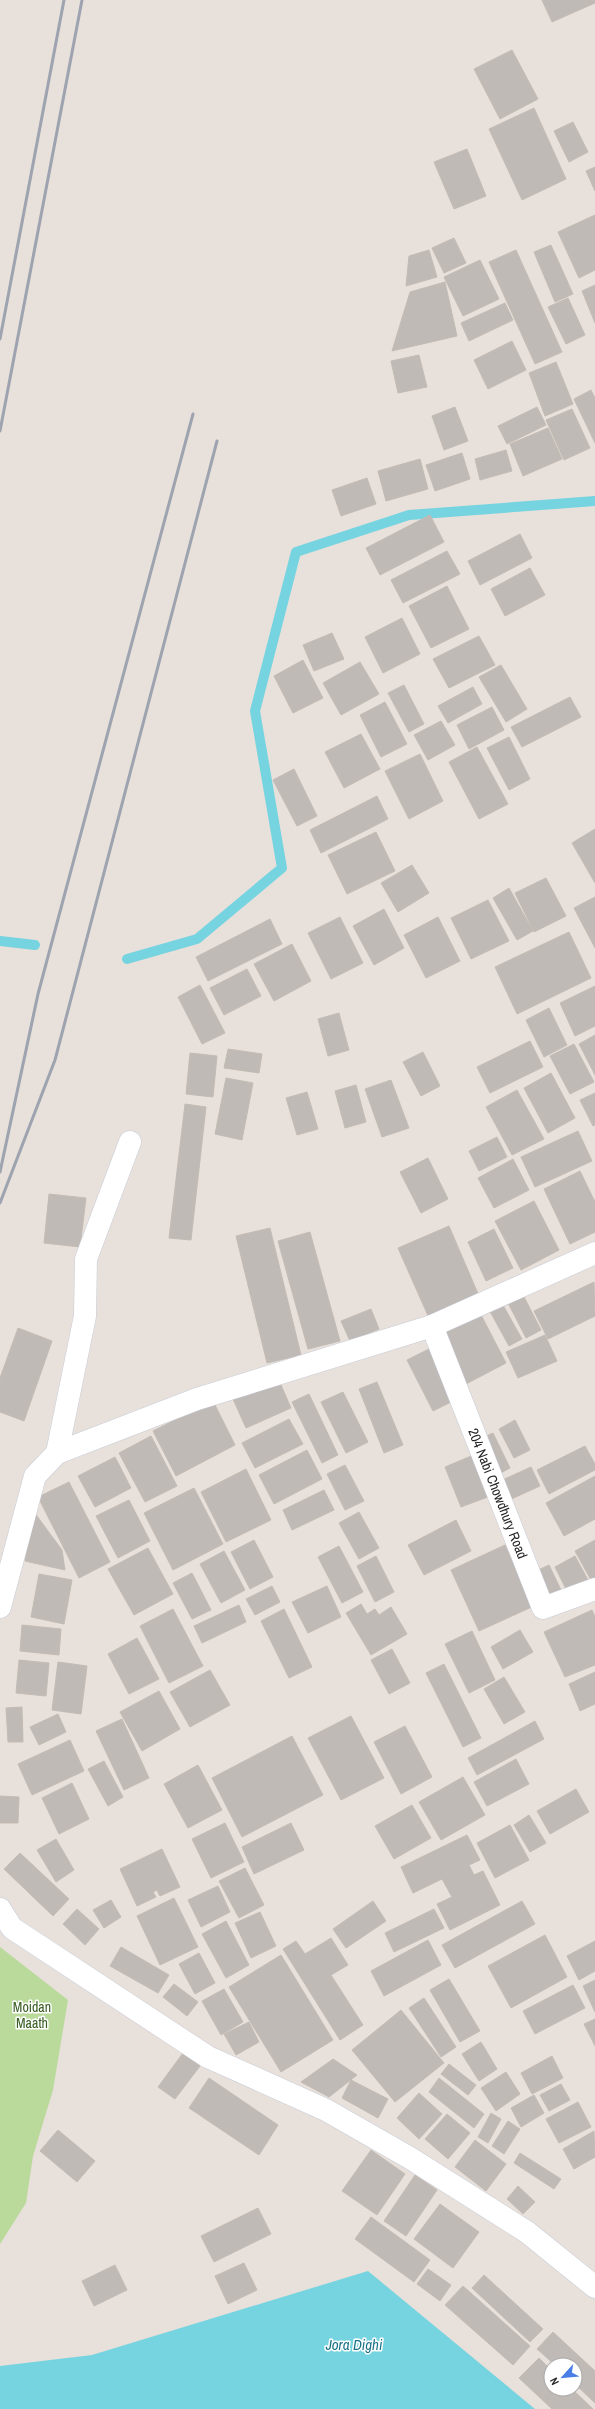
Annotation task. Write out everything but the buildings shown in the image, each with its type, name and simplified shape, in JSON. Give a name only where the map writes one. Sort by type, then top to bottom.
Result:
[{"type":"street","points":[[57,1453],[84,1316],[86,1258],[130,1142]]},
{"type":"street","points":[[0,1607],[35,1476],[57,1453],[197,1399],[432,1326],[595,1253]]},
{"type":"street","name":"204 Nabi Chowdhury Road","points":[[432,1326],[542,1608],[595,1589]]},
{"type":"street","points":[[0,1909],[12,1928],[202,2053],[326,2110],[410,2158],[527,2232],[595,2287]]},
{"type":"green space","name":"Moidan Maath","points":[[0,1947],[68,2000],[53,2090],[33,2156],[26,2203],[0,2244]]},
{"type":"water","name":"Jora Dighi","points":[[368,2271],[535,2409],[0,2409],[0,2366],[92,2355]]},
{"type":"waterway","points":[[127,959],[197,939],[282,868],[255,711],[296,552],[409,515],[595,501]]},
{"type":"waterway","points":[[0,941],[35,945]]},
{"type":"railway","points":[[0,339],[64,0]]},
{"type":"railway","points":[[0,431],[82,0]]},
{"type":"railway","points":[[0,1172],[38,994],[193,414]]},
{"type":"railway","points":[[0,1203],[55,1060],[217,441]]}]
